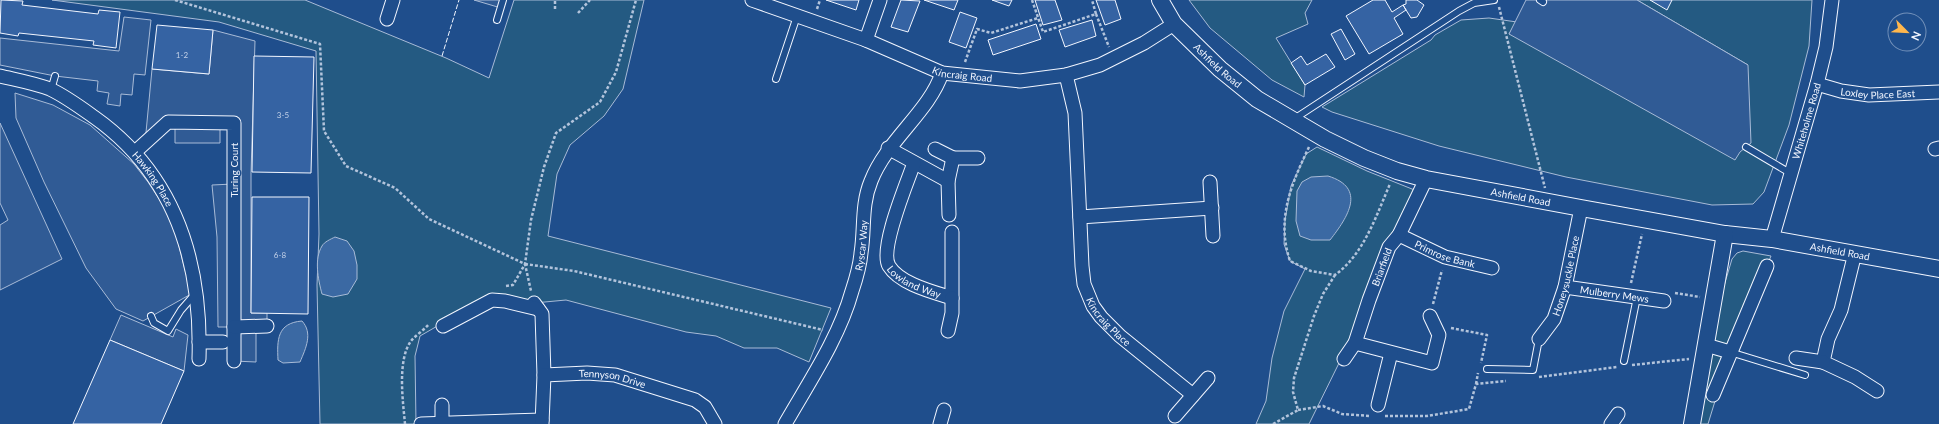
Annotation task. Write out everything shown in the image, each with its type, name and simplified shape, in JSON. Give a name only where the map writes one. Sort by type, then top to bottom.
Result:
[{"type":"street","points":[[387,19],[392,0]]},
{"type":"street","points":[[866,40],[880,0]]},
{"type":"street","name":"Ashfield Road","points":[[1160,0],[1174,24],[1220,69],[1257,99],[1316,134],[1364,158],[1397,171],[1581,208],[1725,234],[1772,239],[1855,253],[1939,269]]},
{"type":"street","name":"Whiteholme Road","points":[[1772,239],[1817,84],[1826,46],[1832,0]]},
{"type":"street","name":"Kincraig Road","points":[[758,1],[866,40],[942,73],[1020,81],[1066,75],[1100,65],[1144,43],[1174,24]]},
{"type":"street","name":"Ryscar Way","points":[[785,424],[836,333],[852,293],[861,253],[863,207],[870,182],[888,148],[937,88],[942,73]]},
{"type":"street","name":"Kincraig Place","points":[[1066,75],[1075,113],[1084,284],[1093,306],[1101,317],[1120,336],[1193,395]]},
{"type":"street","name":"Hawking Place","points":[[0,76],[51,90],[84,110],[113,130],[135,152],[162,187],[176,214],[187,246],[196,293],[199,359]]},
{"type":"street","name":"Loxley Place East","points":[[1817,84],[1842,91],[1869,95],[1939,92]]},
{"type":"street","name":"Turing Court","points":[[135,152],[168,122],[234,123],[234,361]]},
{"type":"street","points":[[888,148],[948,181]]},
{"type":"street","points":[[935,149],[953,158],[978,158]]},
{"type":"street","points":[[949,215],[948,181],[953,158]]},
{"type":"street","name":"Lowland Way","points":[[914,163],[892,222],[886,256],[889,266],[897,274],[917,287],[952,298]]},
{"type":"street","name":"Briarfield","points":[[1344,359],[1355,343],[1389,247],[1399,235],[1426,178]]},
{"type":"street","points":[[1210,182],[1213,236]]},
{"type":"street","points":[[1080,217],[1212,208]]},
{"type":"street","name":"Honeysuckle Place","points":[[1539,339],[1554,319],[1565,287],[1581,208]]},
{"type":"street","name":"Lowland Way","points":[[948,331],[952,313],[952,232]]},
{"type":"street","points":[[1692,424],[1725,234]]},
{"type":"street","name":"Primrose Bank","points":[[1399,235],[1444,258],[1492,268]]},
{"type":"street","points":[[1823,362],[1828,339],[1841,310],[1855,253]]},
{"type":"street","points":[[1713,395],[1767,266]]},
{"type":"street","name":"Mulberry Mews","points":[[1565,287],[1664,301]]},
{"type":"street","points":[[421,424],[542,422],[544,375],[541,310],[505,301],[492,300],[443,326]]},
{"type":"street","points":[[1355,343],[1432,363],[1439,335],[1432,321]]},
{"type":"street","points":[[234,327],[267,326]]},
{"type":"street","points":[[199,342],[222,342]]},
{"type":"street","points":[[1704,351],[1730,352]]},
{"type":"street","points":[[1378,405],[1392,353]]},
{"type":"street","points":[[1796,358],[1823,362],[1856,377],[1877,391]]},
{"type":"street","name":"Tennyson Drive","points":[[544,375],[587,373],[615,375],[695,400],[705,407],[715,424]]},
{"type":"street","points":[[1175,416],[1208,378]]},
{"type":"street","points":[[442,406],[442,423]]},
{"type":"street","points":[[940,424],[944,410]]},
{"type":"lane","points":[[496,20],[503,0]]},
{"type":"lane","points":[[1468,0],[1474,3]]},
{"type":"lane","points":[[1291,120],[1474,3],[1495,0]]},
{"type":"lane","points":[[776,79],[797,16]]},
{"type":"lane","points":[[51,90],[55,76]]},
{"type":"lane","points":[[1746,147],[1790,173]]},
{"type":"lane","points":[[151,316],[154,323],[168,331],[181,310],[196,293]]},
{"type":"lane","points":[[1623,364],[1633,297]]},
{"type":"lane","points":[[1486,369],[1533,370],[1539,339]]},
{"type":"lane","points":[[1730,352],[1805,375]]},
{"type":"path","points":[[175,0],[320,44],[324,131],[346,166],[395,188],[429,219],[525,264],[574,271],[836,333]]},
{"type":"path","points":[[187,0],[188,4]]},
{"type":"path","points":[[555,0],[555,9]]},
{"type":"path","points":[[578,13],[590,0]]},
{"type":"path","points":[[541,310],[525,264],[532,220],[544,167],[556,133],[600,102],[616,72],[636,0]]},
{"type":"path","points":[[1032,0],[1043,32],[1096,14]]},
{"type":"path","points":[[1092,0],[1096,14],[1114,58]]},
{"type":"path","points":[[1495,0],[1504,20],[1549,202]]},
{"type":"path","points":[[960,75],[977,29],[992,33],[1038,18]]},
{"type":"path","points":[[1316,134],[1291,186],[1285,220],[1284,244],[1290,261],[1311,272],[1335,275]]},
{"type":"path","points":[[1298,410],[1293,392],[1294,378],[1314,316],[1323,294],[1335,275],[1347,266],[1362,244],[1397,171]]},
{"type":"path","points":[[1633,297],[1645,219]]},
{"type":"path","points":[[1273,424],[1298,410],[1323,406],[1342,414],[1427,416],[1469,409],[1487,335],[1432,321],[1444,258]]},
{"type":"path","points":[[1664,301],[1674,293],[1714,299]]},
{"type":"path","points":[[1630,366],[1704,351]]},
{"type":"path","points":[[1538,377],[1623,364]]},
{"type":"path","points":[[1476,384],[1507,381]]},
{"type":"shaded area","points":[[52,0],[305,0],[446,58],[489,78],[514,0],[644,0],[623,89],[604,116],[570,145],[557,174],[548,236],[831,308],[809,362],[777,348],[744,348],[716,336],[686,332],[566,300],[534,303],[493,294],[420,336],[415,356],[416,424],[320,424],[317,285],[319,234],[316,51],[219,22]]},
{"type":"shaded area","points":[[474,0],[503,0],[501,8]]},
{"type":"shaded area","points":[[1189,0],[1312,0],[1305,13],[1308,24],[1276,38],[1305,85],[1304,97],[1272,80],[1210,28]]},
{"type":"shaded area","points":[[1526,0],[1637,0],[1748,65],[1751,143],[1740,152],[1735,160],[1509,34]]},
{"type":"shaded area","points":[[1637,0],[1812,0],[1809,46],[1789,125],[1764,192],[1753,204],[1712,205],[1566,177],[1439,146],[1332,112],[1322,107],[1461,20],[1489,18],[1517,22],[1509,34],[1748,65]]},
{"type":"shaded area","points":[[124,17],[151,20],[145,75],[134,74],[132,95],[121,94],[120,106],[107,104],[109,93],[97,91],[98,81],[55,76],[0,65],[0,38],[119,51]]},
{"type":"shaded area","points":[[213,30],[255,41],[251,173],[251,313],[267,313],[267,326],[256,327],[256,362],[234,361],[233,327],[218,327],[217,237],[212,185],[233,184],[233,123],[220,123],[220,143],[175,143],[175,122],[145,143],[152,69],[209,74]]},
{"type":"shaded area","points":[[15,93],[53,105],[90,125],[134,164],[165,208],[177,238],[191,294],[143,321],[116,309],[86,268],[44,182],[16,118]]},
{"type":"shaded area","points":[[0,123],[62,259],[0,290],[0,225],[8,220],[0,203]]},
{"type":"shaded area","points":[[1317,147],[1367,171],[1417,191],[1342,357],[1309,424],[1256,424],[1266,401],[1272,358],[1284,311],[1305,269],[1290,261],[1284,244],[1285,220],[1291,186],[1306,154]]},
{"type":"shaded area","points":[[1328,176],[1340,181],[1351,195],[1348,213],[1330,240],[1311,240],[1300,236],[1296,221],[1297,191],[1302,182],[1311,177]]},
{"type":"shaded area","points":[[335,237],[347,241],[354,251],[357,265],[357,279],[348,294],[333,297],[322,294],[317,263],[323,245]]},
{"type":"shaded area","points":[[1743,251],[1771,256],[1730,352],[1708,424],[1698,424],[1721,296],[1732,259],[1737,253]]},
{"type":"shaded area","points":[[121,315],[173,337],[176,329],[188,335],[184,371],[110,340]]},
{"type":"shaded area","points":[[302,321],[307,330],[308,336],[300,362],[283,363],[278,360],[280,334],[288,325],[294,322]]},
{"type":"building","points":[[1,0],[23,1],[22,5],[98,14],[99,10],[120,12],[116,48],[93,45],[94,41],[19,33],[18,36],[0,33]]},
{"type":"building","points":[[826,0],[859,0],[856,10]]},
{"type":"building","points":[[901,0],[920,1],[908,32],[891,27]]},
{"type":"building","points":[[924,0],[958,0],[954,10]]},
{"type":"building","points":[[992,0],[1012,0],[1009,6]]},
{"type":"building","points":[[1035,0],[1055,0],[1062,20],[1043,25]]},
{"type":"building","points":[[1096,0],[1115,0],[1121,19],[1105,25]]},
{"type":"building","points":[[1373,0],[1385,0],[1392,12],[1403,5],[1406,10],[1394,18],[1403,34],[1369,54],[1346,16]]},
{"type":"building","points":[[1406,0],[1417,0],[1424,5],[1417,17],[1411,18],[1403,5],[1406,4]]},
{"type":"building","points":[[1650,0],[1672,0],[1667,10]]},
{"type":"building","points":[[960,12],[977,18],[966,48],[949,42]]},
{"type":"building","points":[[1092,20],[1096,36],[1065,47],[1059,30]]},
{"type":"building","points":[[1036,24],[1041,39],[993,55],[988,40]]},
{"type":"building","points":[[157,25],[213,30],[209,74],[152,69]]},
{"type":"building","points":[[1341,29],[1355,54],[1345,60],[1331,34]]},
{"type":"building","points":[[1326,54],[1335,67],[1305,85],[1291,63],[1301,56],[1307,65]]},
{"type":"building","points":[[254,56],[314,57],[311,173],[252,172]]},
{"type":"building","points":[[252,197],[309,197],[308,314],[251,313]]},
{"type":"building","points":[[110,340],[184,371],[161,424],[73,424]]},
{"type":"fence","points":[[442,56],[459,0]]}]
